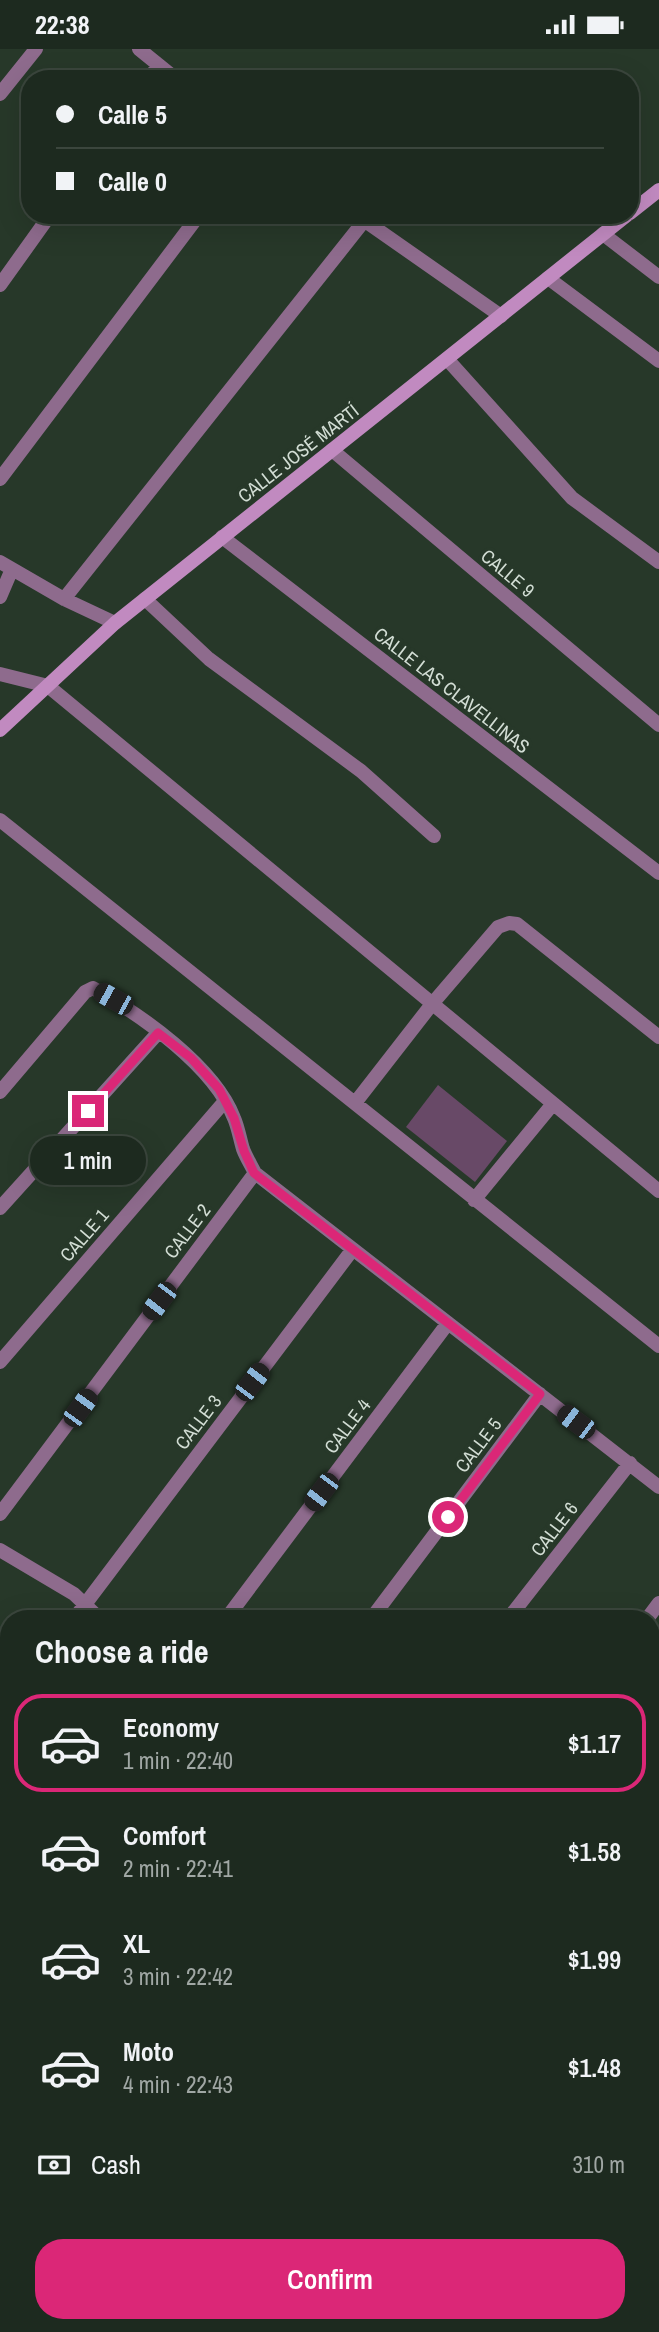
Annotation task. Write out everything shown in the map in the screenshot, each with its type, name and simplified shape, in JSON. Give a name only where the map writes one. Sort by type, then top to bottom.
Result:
[{"type":"main road","name":"CALLE JOSÉ MARTÍ","points":[[639,206],[659,190]]},
{"type":"main road","name":"CALLE JOSÉ MARTÍ","points":[[0,730],[115,623],[616,224]]},
{"type":"street","points":[[0,94],[36,49]]},
{"type":"street","points":[[139,49],[164,70]]},
{"type":"street","points":[[155,70],[158,65]]},
{"type":"street","points":[[0,285],[44,224]]},
{"type":"street","points":[[0,479],[192,224]]},
{"type":"street","points":[[64,599],[356,224]]},
{"type":"street","points":[[370,224],[501,316]]},
{"type":"street","points":[[603,234],[659,277]]},
{"type":"street","points":[[548,278],[659,361]]},
{"type":"street","points":[[447,359],[572,498],[659,562]]},
{"type":"street","name":"CALLE 9","points":[[332,450],[659,725]]},
{"type":"street","name":"CALLE LAS CLAVELLINAS","points":[[222,537],[659,873]]},
{"type":"street","points":[[0,597],[6,566],[64,599],[115,623]]},
{"type":"street","points":[[145,599],[209,659],[361,771],[434,837]]},
{"type":"street","points":[[0,674],[48,686],[659,1191]]},
{"type":"street","points":[[0,820],[659,1346]]},
{"type":"street","points":[[355,1103],[432,1004],[498,927],[509,923],[517,924],[659,1037]]},
{"type":"street","points":[[0,1092],[85,992],[93,988],[113,999],[191,1058],[219,1089],[234,1118],[254,1173],[659,1487]]},
{"type":"street","points":[[0,1208],[158,1033]]},
{"type":"street","name":"CALLE 1","points":[[0,1362],[225,1101]]},
{"type":"street","points":[[474,1200],[552,1105]]},
{"type":"street","name":"CALLE 2","points":[[0,1514],[254,1173]]},
{"type":"street","name":"CALLE 3","points":[[80,1610],[353,1249]]},
{"type":"street","name":"CALLE 4","points":[[233,1610],[448,1323]]},
{"type":"street","name":"CALLE 5","points":[[378,1610],[540,1394]]},
{"type":"street","name":"CALLE 6","points":[[515,1610],[630,1463]]},
{"type":"street","points":[[0,1550],[74,1594],[90,1610]]},
{"type":"shaded area","points":[[438,1085],[507,1141],[475,1182],[406,1127]]},
{"type":"route","points":[[88,1111],[158,1033],[191,1058],[219,1089],[234,1118],[254,1173],[540,1394],[448,1517]]}]
